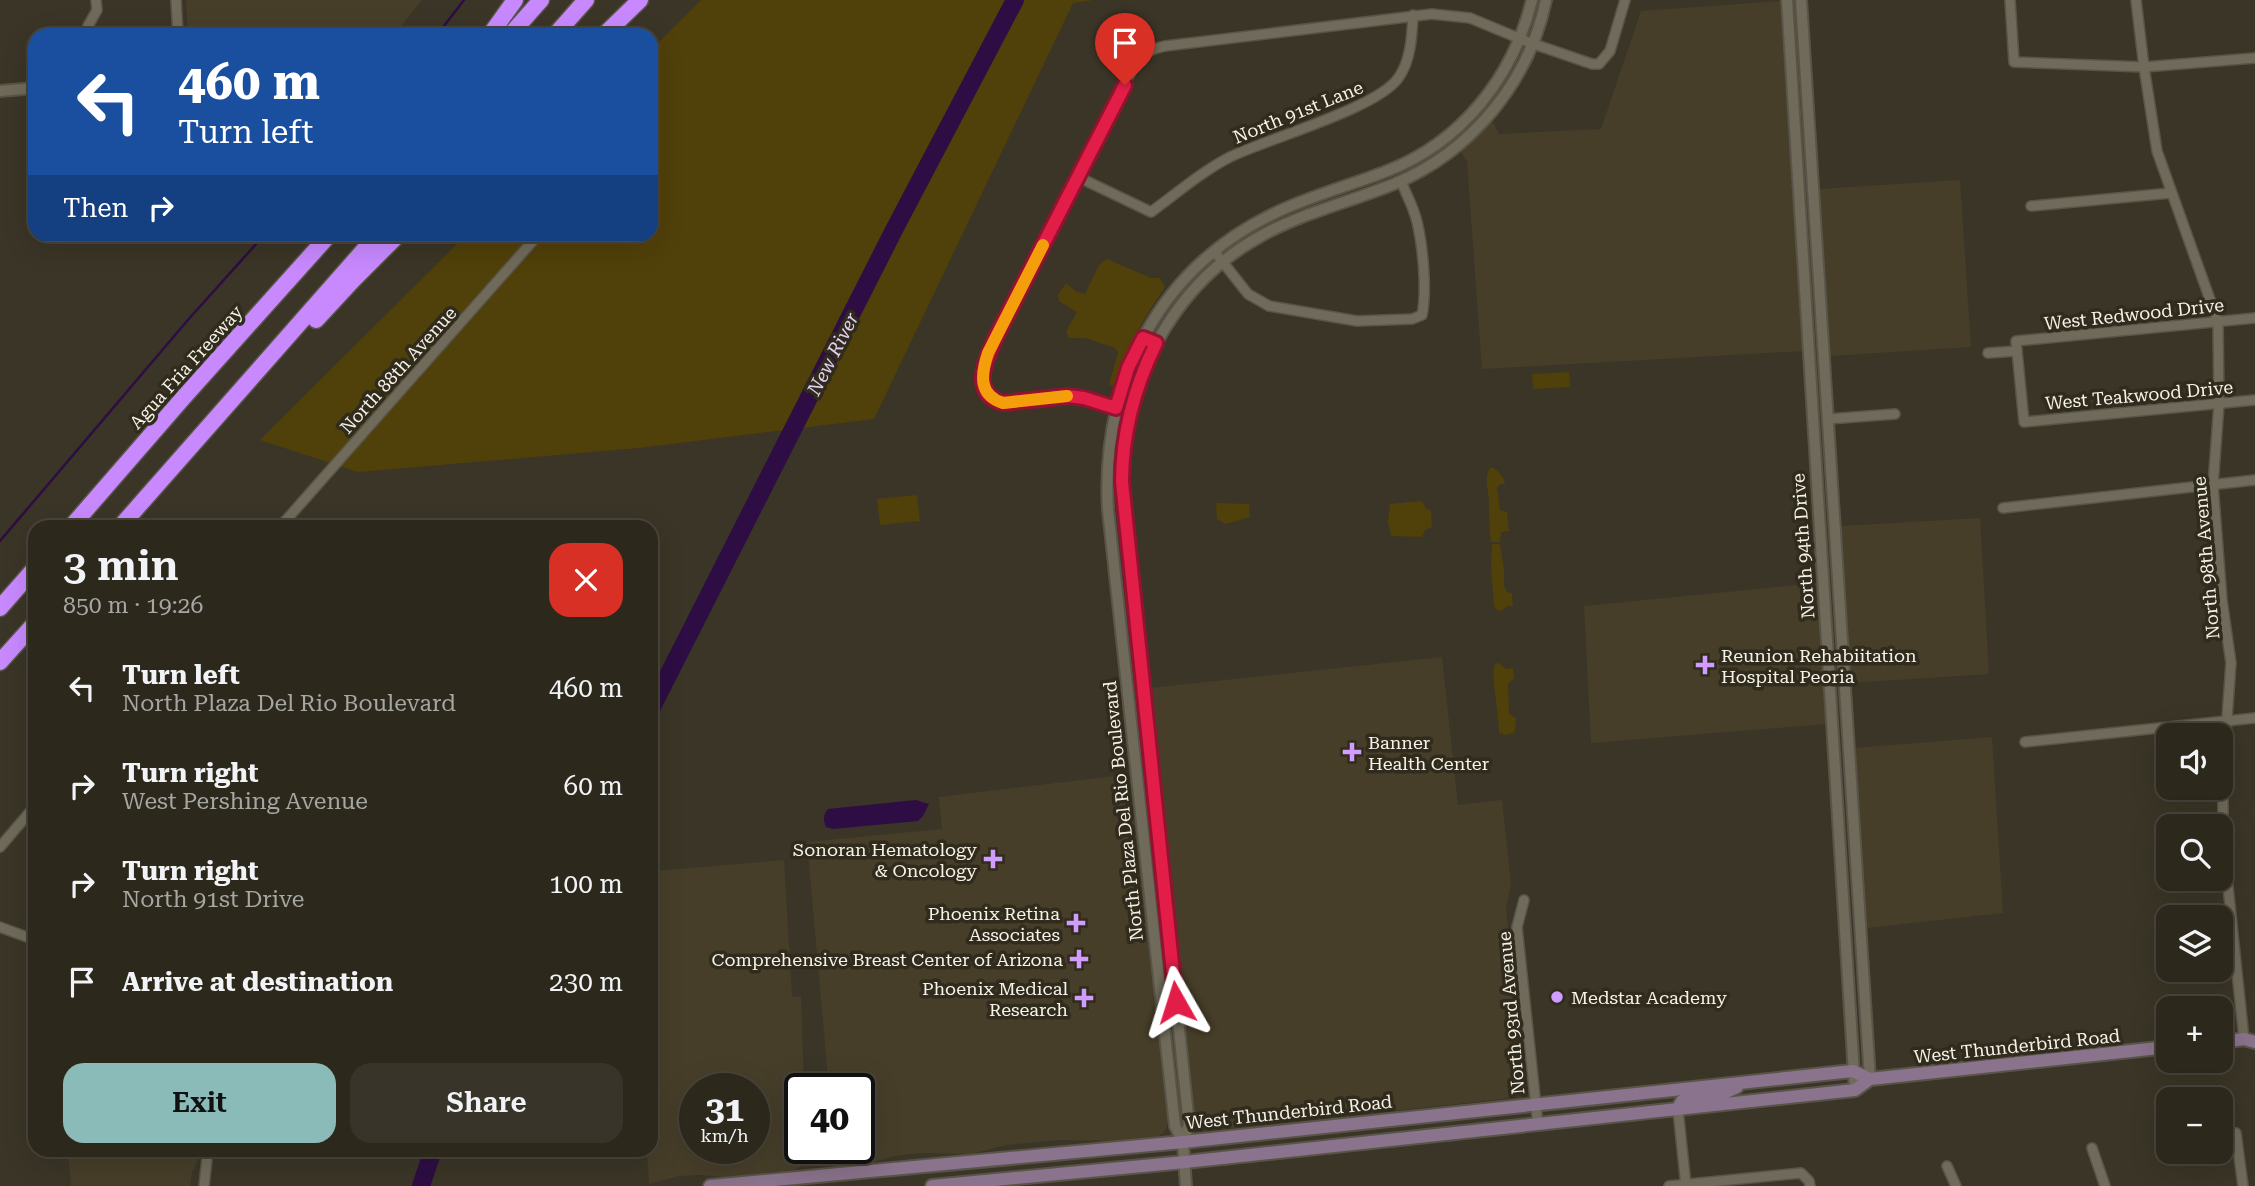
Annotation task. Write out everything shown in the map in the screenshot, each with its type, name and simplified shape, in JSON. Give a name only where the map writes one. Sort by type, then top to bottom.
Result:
[{"type":"highway","points":[[495,28],[515,0]]},
{"type":"highway","points":[[516,28],[541,0]]},
{"type":"highway","points":[[561,28],[586,0]]},
{"type":"highway","points":[[611,28],[640,0]]},
{"type":"highway","name":"Agua Fria Freeway","points":[[77,520],[323,242]]},
{"type":"highway","points":[[126,520],[372,242]]},
{"type":"highway","points":[[227,406],[254,389],[391,242]]},
{"type":"highway","points":[[0,608],[28,576]]},
{"type":"highway","points":[[0,663],[28,631]]},
{"type":"main road","points":[[2233,1040],[2251,1038]]},
{"type":"main road","name":"West Thunderbird Road","points":[[1870,1079],[2156,1048]]},
{"type":"main road","points":[[932,1186],[1185,1162],[1855,1090],[1870,1079],[1853,1071]]},
{"type":"main road","name":"West Thunderbird Road","points":[[710,1186],[835,1180],[1853,1071]]},
{"type":"main road","points":[[1678,1110],[1682,1101],[1724,1093],[1747,1083]]},
{"type":"street","points":[[88,26],[97,10],[96,0]]},
{"type":"street","points":[[176,0],[177,28]]},
{"type":"street","name":"North Plaza Del Rio Boulevard","points":[[1183,1142],[1175,1126],[1108,510],[1108,459],[1116,408],[1128,368],[1160,308],[1214,251],[1240,232],[1289,206],[1403,164],[1430,149],[1462,123],[1488,94],[1506,66],[1520,38],[1532,0]]},
{"type":"street","name":"North Plaza Del Rio Boulevard","points":[[1183,1142],[1189,1125],[1123,500],[1122,460],[1132,401],[1156,343],[1189,296],[1222,262],[1246,244],[1281,226],[1401,181],[1439,160],[1472,134],[1512,85],[1534,43],[1546,0]]},
{"type":"street","points":[[1116,408],[1068,396],[1003,403],[992,400],[986,394],[984,367],[988,353],[1136,62],[1150,49],[1413,15],[1441,15],[1470,18],[1592,64],[1599,64],[1610,51],[1625,0]]},
{"type":"street","name":"North 94th Drive","points":[[1787,0],[1855,1090]]},
{"type":"street","name":"North 94th Drive","points":[[1801,0],[1870,1079]]},
{"type":"street","points":[[2010,0],[2014,62],[2144,67],[2255,58]]},
{"type":"street","name":"North 98th Avenue","points":[[2136,0],[2157,151],[2218,322],[2219,404],[2213,485],[2222,600],[2231,663],[2222,799],[2223,839],[2251,1038]]},
{"type":"street","name":"North 91st Lane","points":[[1078,177],[1151,212],[1183,186],[1227,159],[1259,143],[1368,102],[1387,89],[1399,78],[1406,62],[1412,41],[1413,15]]},
{"type":"street","points":[[1788,19],[1803,18]]},
{"type":"street","points":[[0,91],[28,89]]},
{"type":"street","points":[[1462,123],[1472,134]]},
{"type":"street","points":[[1214,251],[1248,294],[1269,306],[1357,321],[1412,319],[1422,315],[1424,303],[1420,235],[1417,219],[1401,181]]},
{"type":"street","points":[[2031,206],[2171,193]]},
{"type":"street","name":"North 88th Avenue","points":[[285,520],[532,242]]},
{"type":"street","name":"West Redwood Drive","points":[[1988,353],[2016,346],[2255,318]]},
{"type":"street","points":[[1143,338],[1156,343]]},
{"type":"street","name":"West Teakwood Drive","points":[[2016,346],[2024,422],[2255,400]]},
{"type":"street","points":[[1813,420],[1895,414]]},
{"type":"street","points":[[1108,459],[1122,460]]},
{"type":"street","points":[[2003,508],[2255,480]]},
{"type":"street","points":[[1818,498],[1832,497]]},
{"type":"street","points":[[1121,620],[1136,618]]},
{"type":"street","points":[[1830,686],[1844,685]]},
{"type":"street","points":[[1130,706],[1145,704]]},
{"type":"street","points":[[2025,742],[2255,719]]},
{"type":"street","points":[[1833,749],[1849,747]]},
{"type":"street","points":[[1139,799],[1155,798]]},
{"type":"street","points":[[0,847],[28,814]]},
{"type":"street","points":[[1149,890],[1164,888]]},
{"type":"street","name":"North 93rd Avenue","points":[[1524,900],[1517,927],[1538,1125]]},
{"type":"street","points":[[0,927],[28,937]]},
{"type":"street","points":[[1846,947],[1860,946]]},
{"type":"street","points":[[1850,1003],[1864,1003]]},
{"type":"street","points":[[1163,1024],[1178,1023]]},
{"type":"street","points":[[1678,1110],[1686,1185]]},
{"type":"street","points":[[2236,1133],[2243,1186]]},
{"type":"street","points":[[1183,1142],[1186,1186]]},
{"type":"street","points":[[2092,1148],[2105,1186]]},
{"type":"street","points":[[204,1186],[207,1157]]},
{"type":"street","points":[[1947,1166],[1956,1186]]},
{"type":"street","points":[[1669,1186],[1801,1173],[1810,1186]]},
{"type":"shaded area","points":[[186,0],[422,0],[400,28],[188,28]]},
{"type":"shaded area","points":[[701,0],[1094,0],[1073,3],[874,419],[639,448],[358,472],[260,440],[459,242],[658,242],[658,43]]},
{"type":"shaded area","points":[[1780,1],[1803,351],[1482,369],[1467,162],[1461,152],[1492,121],[1499,134],[1601,129],[1641,11]]},
{"type":"shaded area","points":[[1960,180],[1971,347],[1830,356],[1819,189]]},
{"type":"shaded area","points":[[1107,259],[1151,278],[1160,278],[1165,287],[1136,335],[1113,386],[1109,384],[1118,353],[1115,348],[1085,338],[1069,338],[1066,331],[1077,312],[1059,301],[1058,295],[1066,283],[1077,292],[1085,294],[1099,265]]},
{"type":"shaded area","points":[[1569,372],[1570,387],[1533,389],[1532,374]]},
{"type":"shaded area","points":[[1490,468],[1500,473],[1505,484],[1497,487],[1500,510],[1507,512],[1509,531],[1501,532],[1500,542],[1491,542],[1487,480]]},
{"type":"shaded area","points":[[917,495],[920,521],[880,525],[877,499]]},
{"type":"shaded area","points":[[1422,501],[1426,509],[1431,510],[1432,527],[1425,530],[1422,537],[1391,536],[1388,522],[1390,504]]},
{"type":"shaded area","points":[[1216,503],[1249,504],[1250,517],[1226,524],[1217,519]]},
{"type":"shaded area","points":[[1980,518],[1989,674],[1850,683],[1840,526]]},
{"type":"shaded area","points":[[1492,544],[1500,544],[1504,586],[1507,592],[1512,593],[1513,606],[1501,611],[1496,610],[1494,605]]},
{"type":"shaded area","name":"Reunion Rehabiitation Hospital Peoria","points":[[1817,583],[1826,724],[1591,743],[1584,606]]},
{"type":"shaded area","points":[[1442,657],[1458,805],[1502,800],[1511,884],[1506,908],[1525,1084],[1522,1091],[1518,1095],[1503,1099],[1205,1131],[1201,1129],[1194,1123],[1149,688]]},
{"type":"shaded area","points":[[1499,663],[1506,669],[1513,668],[1514,678],[1508,684],[1509,714],[1516,718],[1515,732],[1506,735],[1499,733],[1494,687],[1495,664]]},
{"type":"shaded area","points":[[1992,737],[2003,913],[1866,928],[1854,748]]},
{"type":"shaded area","points":[[1131,774],[1168,1118],[1164,1132],[1159,1136],[1108,1141],[1060,1140],[1006,1145],[972,1154],[920,1153],[875,1162],[875,1073],[828,1073],[807,842],[942,829],[939,797]]},
{"type":"shaded area","points":[[916,800],[929,804],[918,821],[833,829],[826,827],[824,822],[828,809]]},
{"type":"shaded area","points":[[784,860],[792,996],[801,997],[804,1073],[784,1073],[784,1164],[805,1164],[795,1170],[723,1177],[679,1176],[649,1184],[647,1157],[658,1157],[658,871]]},
{"type":"shaded area","points":[[69,1157],[200,1157],[192,1172],[190,1186],[71,1186]]},
{"type":"waterway","points":[[442,28],[464,0]]},
{"type":"waterway","name":"New River","points":[[658,695],[895,228],[1015,0]]},
{"type":"waterway","points":[[0,541],[258,242]]},
{"type":"waterway","name":"New River","points":[[421,1186],[431,1157]]},
{"type":"slow traffic","points":[[1043,245],[988,353],[984,367],[984,384],[986,394],[992,400],[1003,403],[1067,396]]},
{"type":"place","name":"Reunion Rehabiitation Hospital Peoria","points":[[1705,665]]},
{"type":"place","name":"Banner Health Center","points":[[1352,752]]},
{"type":"place","name":"Sonoran Hematology & Oncology","points":[[993,859]]},
{"type":"place","name":"Phoenix Retina Associates","points":[[1076,923]]},
{"type":"place","name":"Comprehensive Breast Center of Arizona","points":[[1079,959]]},
{"type":"place","name":"Medstar Academy","points":[[1557,997]]},
{"type":"place","name":"Phoenix Medical Research","points":[[1084,998]]},
{"type":"route","points":[[1125,85],[988,353],[984,367],[984,384],[986,394],[992,400],[1003,403],[1068,396],[1116,408],[1128,368],[1143,338],[1156,343],[1143,370],[1129,415],[1122,460],[1122,482],[1176,1002]]}]
